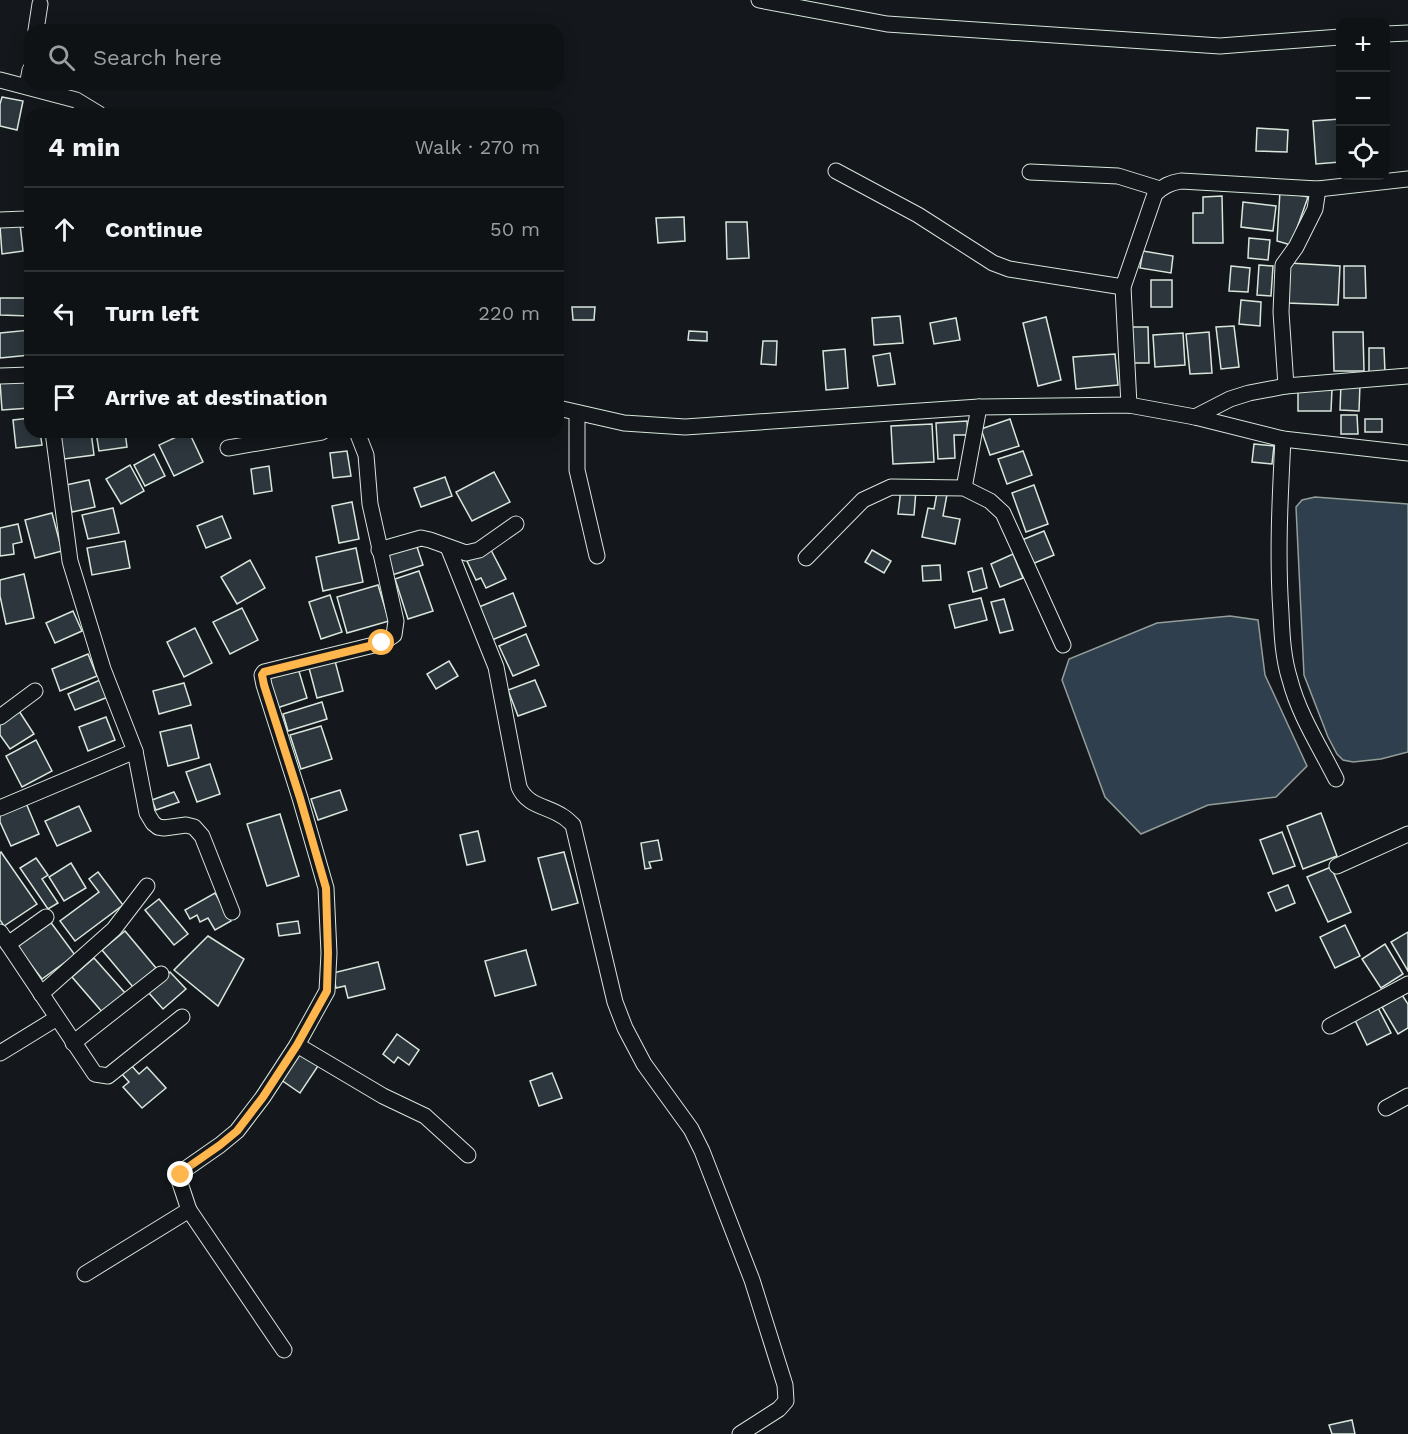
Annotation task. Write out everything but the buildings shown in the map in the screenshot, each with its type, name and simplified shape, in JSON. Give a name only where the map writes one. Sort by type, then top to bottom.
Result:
[{"type":"street","points":[[759,0],[887,24],[1220,46],[1336,38]]},
{"type":"street","points":[[37,24],[40,4]]},
{"type":"street","points":[[1390,34],[1408,33]]},
{"type":"street","points":[[0,80],[24,85]]},
{"type":"street","points":[[41,90],[76,100],[89,108]]},
{"type":"street","points":[[836,171],[918,215],[993,263],[1009,269],[1123,287]]},
{"type":"street","points":[[1030,172],[1118,176],[1160,189]]},
{"type":"street","points":[[1129,405],[1123,287],[1155,194],[1160,189],[1169,183],[1181,181],[1318,189],[1408,178]]},
{"type":"street","points":[[1286,387],[1281,312],[1283,265],[1296,247],[1316,209],[1318,189]]},
{"type":"street","points":[[0,220],[24,220]]},
{"type":"street","points":[[0,376],[24,375]]},
{"type":"street","points":[[1195,417],[1230,399],[1249,393],[1286,387],[1408,376]]},
{"type":"street","points":[[564,410],[624,423],[685,427],[979,407],[1129,405],[1195,417],[1282,439],[1408,453]]},
{"type":"street","points":[[964,488],[979,407]]},
{"type":"street","points":[[577,413],[577,470],[597,556]]},
{"type":"street","points":[[54,438],[70,561],[103,669],[135,751],[147,813],[158,827],[186,825],[198,830],[232,912]]},
{"type":"street","points":[[228,448],[287,438]]},
{"type":"street","points":[[284,1350],[189,1210],[179,1180],[187,1168],[237,1131],[263,1097],[297,1045],[327,991],[326,888],[262,675],[264,672],[382,643],[394,635],[396,621],[370,504],[366,455],[359,438]]},
{"type":"street","points":[[1282,439],[1279,553],[1283,652],[1299,706],[1336,779]]},
{"type":"street","points":[[806,558],[863,500],[891,487],[964,488],[990,501],[1003,513],[1063,645]]},
{"type":"street","points":[[379,550],[421,538],[466,553],[479,550],[516,524]]},
{"type":"street","points":[[448,547],[496,667],[521,792],[529,801],[561,815],[573,825],[615,1002],[625,1028],[644,1064],[691,1129],[702,1151],[752,1280],[785,1385],[786,1401],[779,1409],[740,1434]]},
{"type":"street","points":[[0,717],[35,691]]},
{"type":"street","points":[[0,808],[135,751]]},
{"type":"street","points":[[1337,866],[1408,834]]},
{"type":"street","points":[[41,994],[114,929],[147,886]]},
{"type":"street","points":[[46,917],[4,938],[95,1074],[108,1076],[182,1017]]},
{"type":"street","points":[[73,1043],[161,974]]},
{"type":"street","points":[[1330,1026],[1408,984]]},
{"type":"street","points":[[0,1053],[57,1018]]},
{"type":"street","points":[[297,1045],[383,1096],[425,1116],[468,1155]]},
{"type":"street","points":[[1386,1108],[1408,1096]]},
{"type":"street","points":[[85,1274],[189,1210]]},
{"type":"water","points":[[1315,497],[1408,504],[1408,752],[1381,759],[1353,762],[1343,760],[1328,737],[1304,675],[1296,507],[1302,500]]},
{"type":"water","points":[[1230,616],[1258,620],[1265,675],[1307,766],[1276,797],[1208,805],[1141,834],[1105,797],[1062,680],[1069,659],[1157,623]]},
{"type":"route","points":[[181,1175],[237,1131],[263,1097],[297,1045],[327,991],[326,888],[262,675],[264,672],[382,643]]}]
